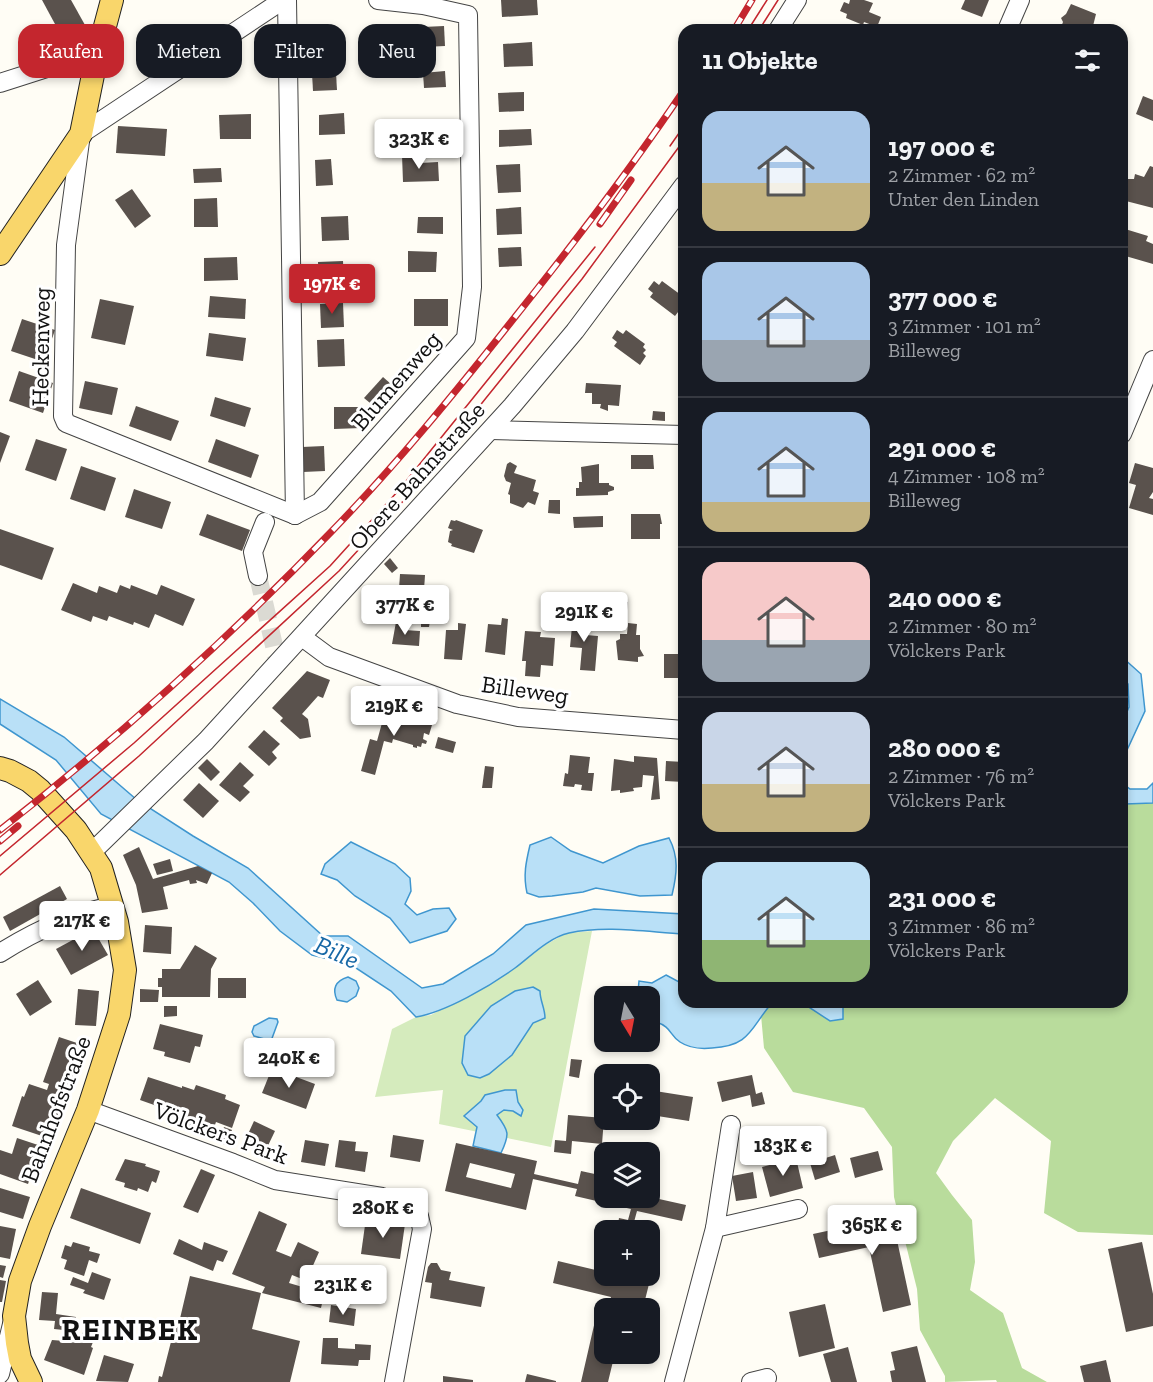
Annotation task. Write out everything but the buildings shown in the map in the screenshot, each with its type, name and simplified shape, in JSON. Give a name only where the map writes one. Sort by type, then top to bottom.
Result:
[{"type":"main road","points":[[106,24],[112,0]]},
{"type":"main road","points":[[0,254],[81,134],[94,78]]},
{"type":"main road","name":"Bahnhofstraße","points":[[0,768],[29,781],[76,830],[101,868],[113,906],[123,952],[123,988],[119,1014],[88,1110],[34,1240],[20,1281],[14,1316],[20,1359],[31,1382]]},
{"type":"street","points":[[81,134],[285,0]]},
{"type":"street","points":[[285,0],[295,515]]},
{"type":"street","name":"Blumenweg","points":[[295,515],[320,502],[466,338],[472,287],[468,15],[423,5],[378,0]]},
{"type":"street","points":[[782,24],[797,0]]},
{"type":"street","points":[[1009,24],[1020,0]]},
{"type":"street","points":[[0,83],[18,77]]},
{"type":"street","name":"Heckenweg","points":[[81,134],[66,245],[63,416],[66,423],[295,515]]},
{"type":"street","name":"Obere Bahnstraße","points":[[91,853],[206,741],[491,430],[575,331],[678,195]]},
{"type":"street","points":[[1128,420],[1153,360]]},
{"type":"street","points":[[491,430],[678,435]]},
{"type":"street","points":[[258,576],[253,552],[265,522]]},
{"type":"street","name":"Billeweg","points":[[302,637],[329,657],[457,704],[518,717],[678,730]]},
{"type":"street","points":[[0,953],[21,940],[75,915],[113,906]]},
{"type":"street","name":"Völckers Park","points":[[88,1110],[275,1180],[382,1197],[404,1203],[418,1216],[422,1229],[394,1382]]},
{"type":"street","points":[[674,1382],[715,1228],[731,1125]]},
{"type":"street","points":[[715,1228],[798,1209]]},
{"type":"street","points":[[0,1374],[14,1316]]},
{"type":"green space","points":[[1153,803],[1153,1235],[1078,1232],[1044,1213],[1051,1141],[995,1098],[953,1141],[936,1173],[972,1220],[975,1262],[970,1290],[1003,1313],[1022,1368],[1047,1382],[997,1382],[996,1380],[945,1382],[945,1376],[920,1330],[917,1289],[894,1197],[892,1147],[864,1108],[793,1092],[764,1048],[761,1015],[767,1008],[810,1008],[830,1021],[841,1008],[1128,1008],[1128,804]]},
{"type":"green space","points":[[592,931],[551,1147],[439,1124],[443,1090],[375,1097],[392,1029],[416,1017],[431,1015],[457,1001],[567,933]]},
{"type":"water","points":[[1128,662],[1141,674],[1145,711],[1128,748]]},
{"type":"water","name":"Bille","points":[[0,699],[64,737],[137,800],[248,868],[323,936],[348,936],[422,988],[443,984],[493,954],[526,925],[594,909],[678,914],[678,934],[612,929],[561,935],[481,990],[441,1010],[416,1017],[391,991],[350,964],[312,955],[280,931],[229,882],[101,814],[56,760],[0,724]]},
{"type":"water","points":[[1153,783],[1153,803],[1128,804],[1128,788],[1147,789]]},
{"type":"water","points":[[551,837],[571,851],[603,863],[639,846],[669,838],[676,866],[672,895],[640,896],[596,888],[583,892],[539,897],[527,893],[525,874],[530,845]]},
{"type":"water","points":[[351,842],[395,864],[410,878],[411,891],[405,904],[417,915],[433,909],[449,908],[456,919],[447,931],[410,943],[390,918],[355,896],[337,880],[321,874],[325,864]]},
{"type":"water","points":[[666,975],[678,981],[678,1008],[768,1008],[742,1040],[725,1047],[691,1047],[680,1042],[660,1024],[660,986],[639,986],[639,981],[652,983]]},
{"type":"water","points":[[348,977],[356,981],[359,988],[356,996],[347,1002],[337,1000],[336,986]]},
{"type":"water","points":[[533,987],[540,991],[545,1018],[533,1023],[512,1055],[489,1074],[480,1078],[468,1075],[462,1063],[465,1036],[491,1006],[515,991]]},
{"type":"water","points":[[810,1008],[843,1008],[843,1019],[830,1021]]},
{"type":"water","points":[[269,1018],[277,1019],[278,1022],[271,1041],[254,1036],[252,1032],[254,1026]]},
{"type":"water","points":[[516,1090],[518,1102],[523,1110],[521,1116],[513,1111],[504,1110],[497,1115],[507,1133],[501,1153],[473,1146],[477,1127],[464,1116],[485,1095]]},
{"type":"tunnel","points":[[258,576],[278,663]]},
{"type":"tram line","points":[[752,24],[767,0]]},
{"type":"tram line","points":[[763,24],[778,0]]},
{"type":"tram line","points":[[670,146],[678,135]]},
{"type":"tram line","points":[[0,875],[139,756],[339,571],[406,498],[582,279],[678,148]]},
{"type":"tram line","points":[[0,856],[134,743],[330,566],[398,491],[595,247]]},
{"type":"railway","points":[[738,24],[752,0]]},
{"type":"railway","points":[[0,830],[87,760],[172,686],[293,571],[356,506],[424,429],[533,294],[578,237],[678,99]]},
{"type":"railway","points":[[600,224],[631,180]]},
{"type":"railway","points":[[0,841],[18,826]]},
{"type":"district","name":"REINBEK","points":[[130,1330]]}]
